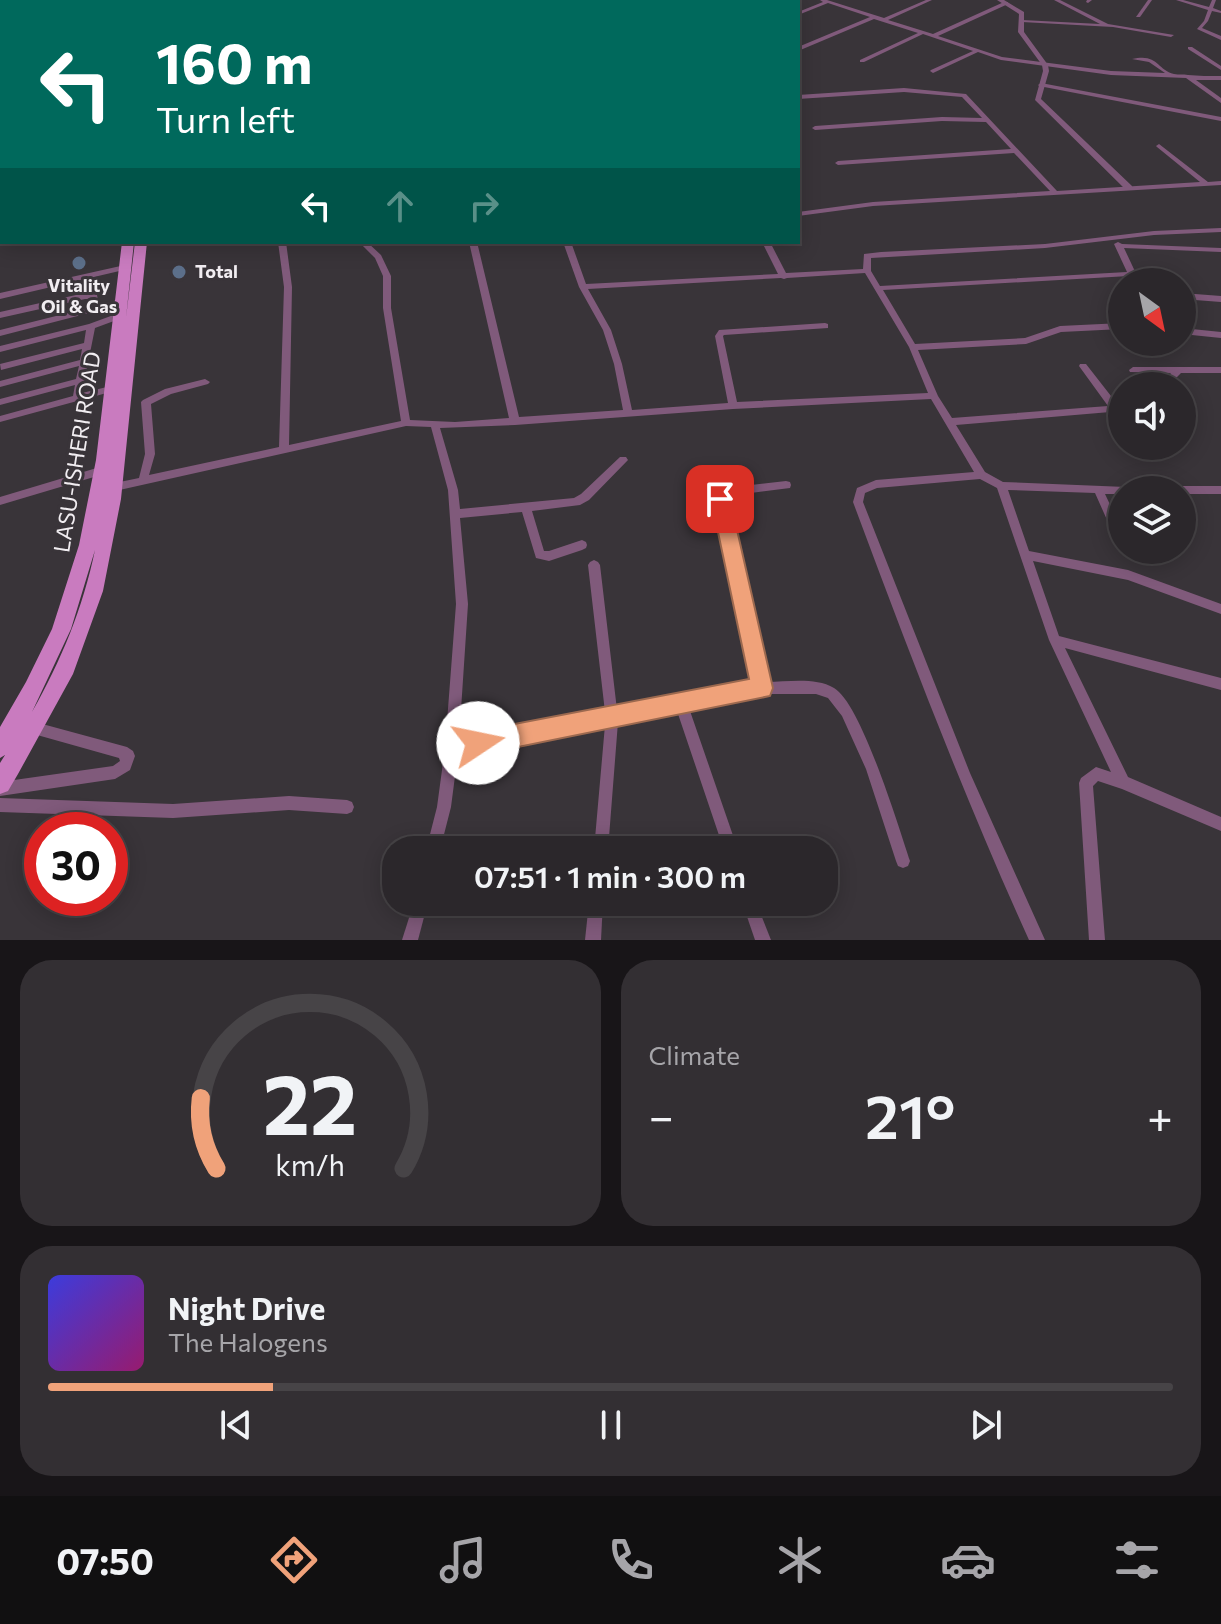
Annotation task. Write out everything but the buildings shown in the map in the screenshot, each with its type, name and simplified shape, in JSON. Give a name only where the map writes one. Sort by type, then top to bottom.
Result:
[{"type":"main road","name":"LASU-ISHERI ROAD","points":[[0,747],[40,678],[66,617],[85,551],[100,471],[128,244]]},
{"type":"main road","name":"LASU-ISHERI ROAD","points":[[0,783],[35,728],[75,648],[94,585],[115,487],[141,244]]},
{"type":"street","points":[[499,0],[506,0]]},
{"type":"street","points":[[839,5],[852,0]]},
{"type":"street","points":[[884,20],[930,0]]},
{"type":"street","points":[[1056,0],[1108,26]]},
{"type":"street","points":[[1138,16],[1150,0]]},
{"type":"street","points":[[1178,0],[1221,12]]},
{"type":"street","points":[[1214,0],[1199,29],[1221,38]]},
{"type":"street","points":[[800,13],[825,1],[977,51],[1045,65],[1221,78]]},
{"type":"street","points":[[933,36],[1003,1],[1022,13],[1021,32],[1045,65],[1037,99],[1129,188]]},
{"type":"street","points":[[800,48],[874,17]]},
{"type":"street","points":[[1022,21],[1108,26],[1171,35]]},
{"type":"street","points":[[862,61],[922,33]]},
{"type":"street","points":[[1190,48],[1221,68]]},
{"type":"street","points":[[933,71],[977,51]]},
{"type":"street","points":[[1135,59],[1150,60],[1171,75]]},
{"type":"street","points":[[1193,78],[1221,101]]},
{"type":"street","points":[[1041,85],[1221,119]]},
{"type":"street","points":[[800,97],[904,90],[964,95],[1055,193]]},
{"type":"street","points":[[815,128],[942,119],[986,120]]},
{"type":"street","points":[[1159,146],[1205,183]]},
{"type":"street","points":[[838,163],[1016,151]]},
{"type":"street","points":[[800,214],[873,204],[1221,183]]},
{"type":"street","points":[[1108,489],[1001,486],[981,475],[934,396],[913,347],[867,271],[867,256],[1045,246],[1111,237],[1221,230]]},
{"type":"street","points":[[1111,237],[1120,246],[1129,268]]},
{"type":"street","points":[[282,244],[288,287],[284,449]]},
{"type":"street","points":[[365,244],[378,257],[387,276],[387,308],[406,423]]},
{"type":"street","points":[[473,244],[515,422]]},
{"type":"street","points":[[568,244],[583,287],[607,330],[618,364],[628,414]]},
{"type":"street","points":[[767,244],[784,277]]},
{"type":"street","points":[[1120,246],[1221,250]]},
{"type":"street","points":[[0,296],[125,267]]},
{"type":"street","points":[[583,287],[867,271]]},
{"type":"street","points":[[879,288],[1108,279]]},
{"type":"street","points":[[0,315],[85,296],[94,297],[96,309]]},
{"type":"street","points":[[1196,297],[1221,299]]},
{"type":"street","points":[[0,333],[96,309],[120,309]]},
{"type":"street","points":[[0,349],[91,326],[120,309]]},
{"type":"street","points":[[77,398],[91,326]]},
{"type":"street","points":[[733,406],[719,336],[722,332],[825,326]]},
{"type":"street","points":[[913,347],[1026,341],[1060,329],[1108,327]]},
{"type":"street","points":[[1196,332],[1221,335]]},
{"type":"street","points":[[1,367],[85,345]]},
{"type":"street","points":[[0,384],[82,362]]},
{"type":"street","points":[[1083,366],[1108,395]]},
{"type":"street","points":[[1133,370],[1221,370]]},
{"type":"street","points":[[0,402],[79,381]]},
{"type":"street","points":[[143,480],[150,454],[146,402],[168,391],[205,382]]},
{"type":"street","points":[[0,419],[111,389]]},
{"type":"street","points":[[115,487],[406,423],[435,426],[515,422],[733,406],[934,396]]},
{"type":"street","points":[[949,422],[1108,409]]},
{"type":"street","points":[[435,426],[457,514],[462,604],[452,748],[437,836]]},
{"type":"street","points":[[457,514],[576,502],[623,460]]},
{"type":"street","points":[[0,501],[100,471]]},
{"type":"street","points":[[981,475],[876,484],[861,491],[858,502],[935,705],[995,851],[1037,940]]},
{"type":"street","points":[[762,688],[720,499],[725,492],[786,485]]},
{"type":"street","points":[[1001,486],[1055,640],[1123,782]]},
{"type":"street","points":[[1098,489],[1108,511]]},
{"type":"street","points":[[1196,490],[1221,490]]},
{"type":"street","points":[[525,506],[540,555],[549,556],[582,545]]},
{"type":"street","points":[[1026,555],[1128,575],[1221,609]]},
{"type":"street","points":[[594,565],[612,718],[602,836]]},
{"type":"street","points":[[1055,640],[1221,684]]},
{"type":"street","points":[[452,748],[762,688],[816,688],[832,693],[841,701],[872,768],[903,861]]},
{"type":"street","points":[[681,704],[726,836]]},
{"type":"street","points":[[0,789],[115,772],[125,765],[128,756],[122,752],[35,728]]},
{"type":"street","points":[[1101,938],[1086,783],[1096,774],[1123,782],[1221,824]]},
{"type":"street","points":[[0,805],[173,811],[289,803],[347,807]]},
{"type":"street","points":[[410,940],[417,916]]},
{"type":"street","points":[[593,940],[595,916]]},
{"type":"street","points":[[754,916],[763,940]]},
{"type":"place","name":"Vitality Oil & Gas","points":[[79,263]]},
{"type":"place","name":"Total","points":[[179,272]]},
{"type":"route","points":[[478,743],[762,688],[720,499]]}]
